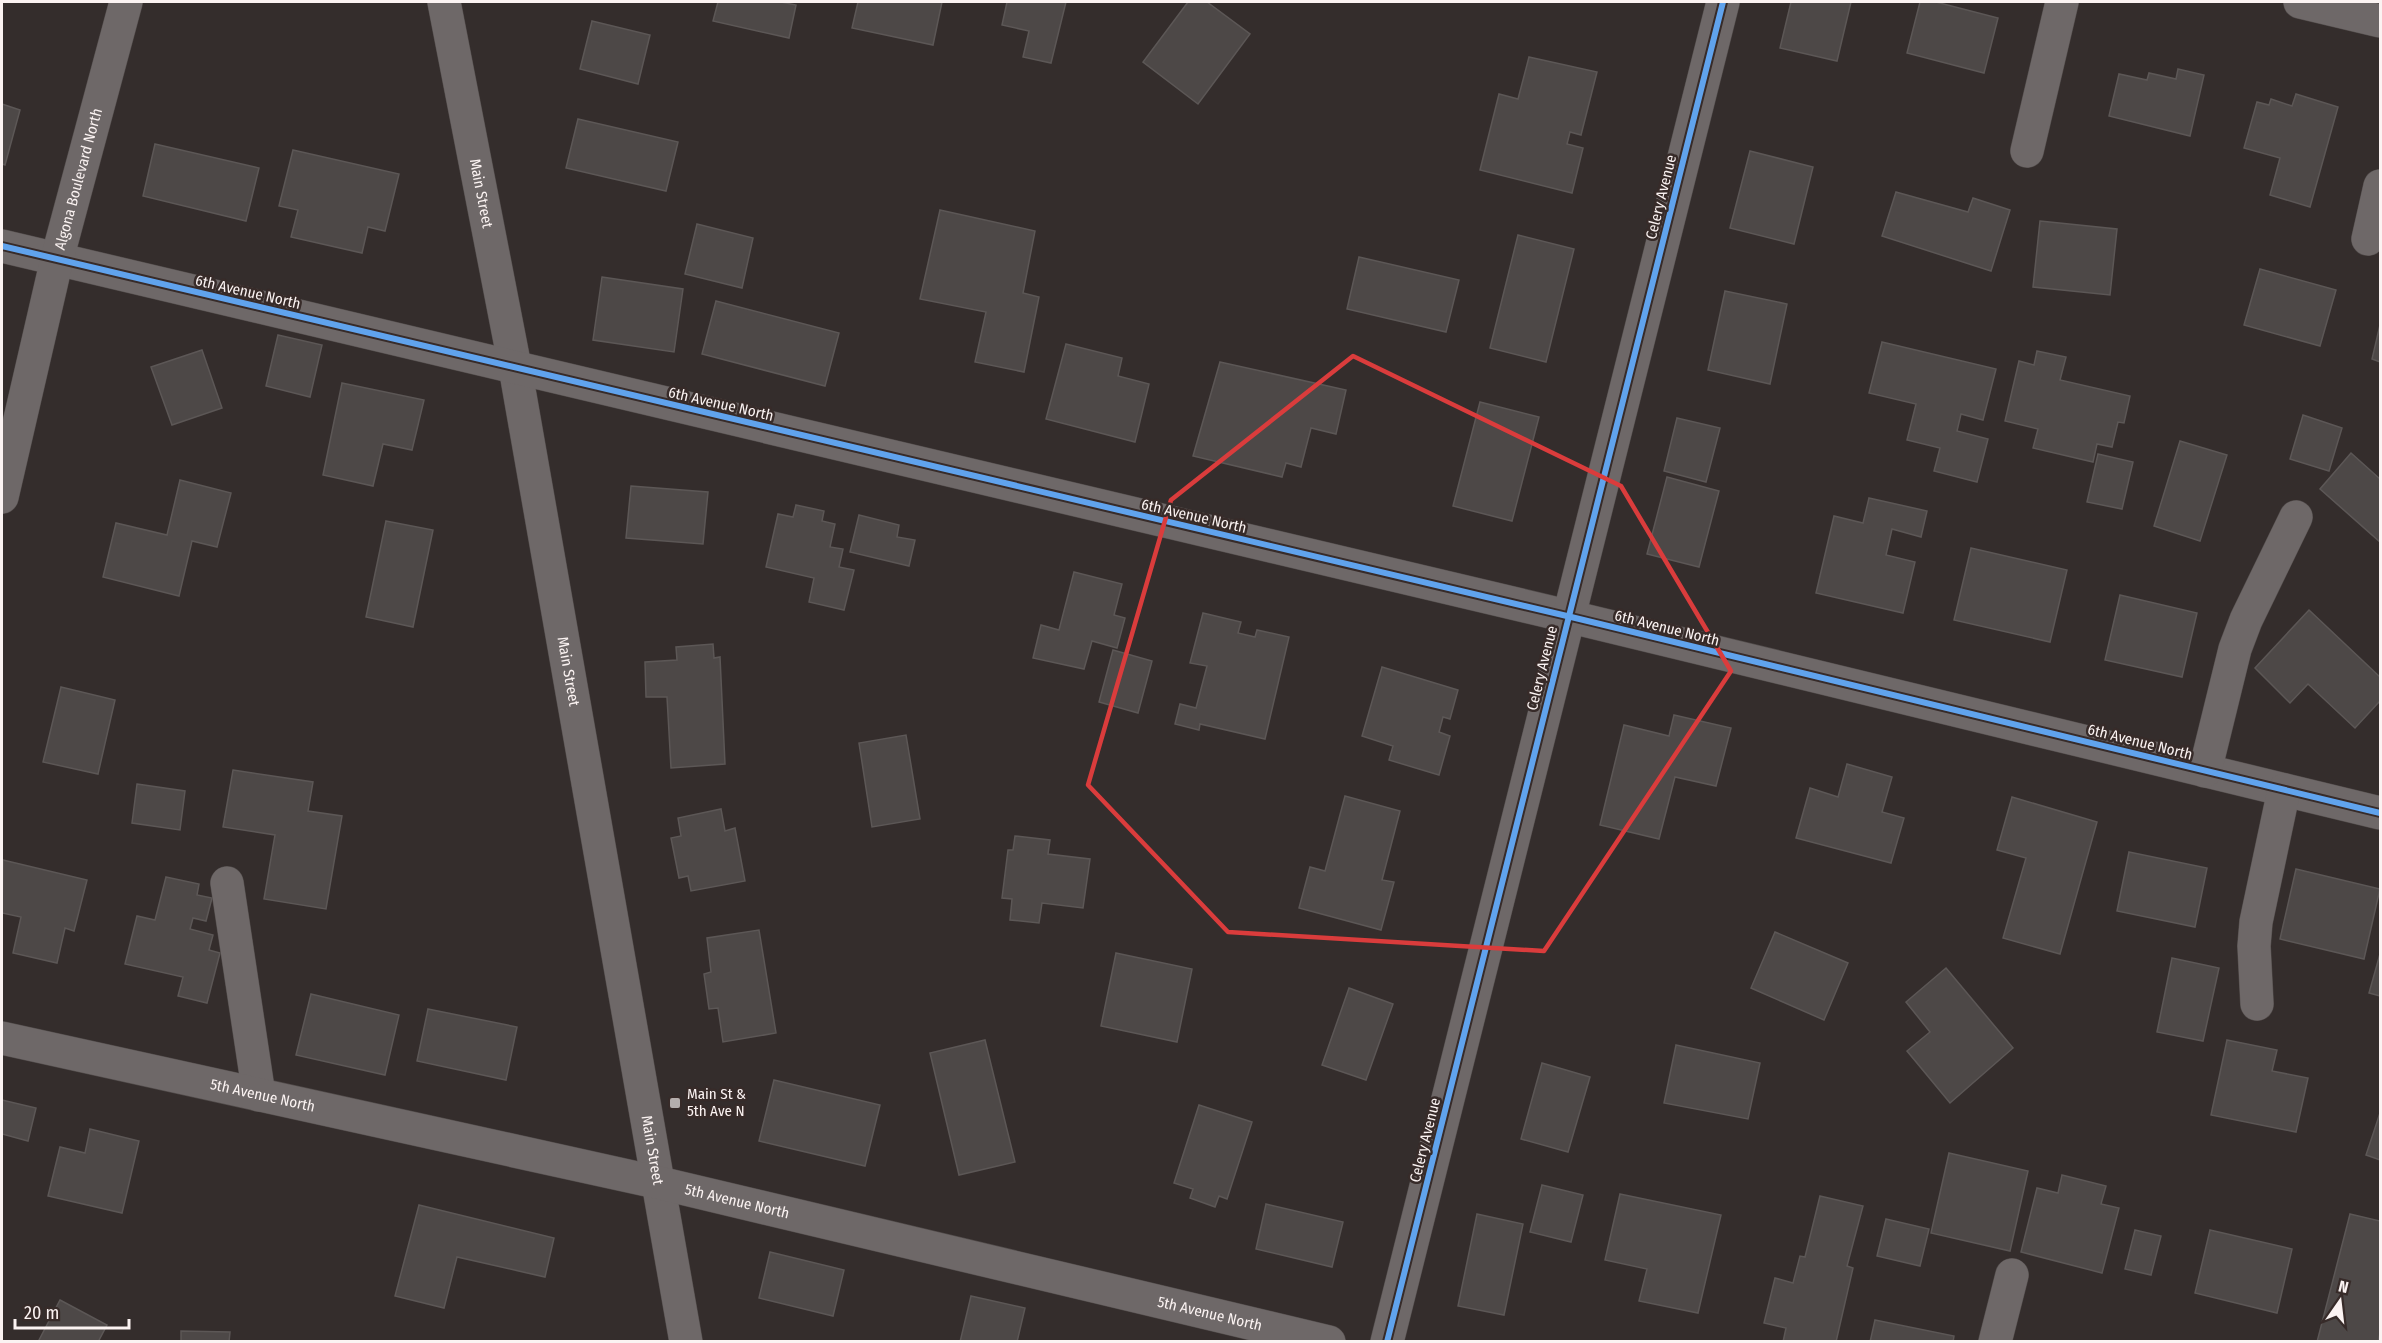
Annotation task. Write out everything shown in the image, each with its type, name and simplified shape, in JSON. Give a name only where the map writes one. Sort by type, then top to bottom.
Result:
[{"type":"street","name":"Algona Boulevard North","points":[[2,497],[57,259],[126,2]]},
{"type":"street","name":"Main Street","points":[[444,2],[515,368],[686,1341]]},
{"type":"street","name":"Celery Avenue","points":[[1387,1341],[1567,616],[1723,2]]},
{"type":"street","points":[[2027,151],[2062,2]]},
{"type":"street","points":[[2300,2],[2380,21]]},
{"type":"street","points":[[2368,239],[2380,186]]},
{"type":"street","name":"6th Avenue North","points":[[2,246],[1567,616],[2380,813]]},
{"type":"street","points":[[2205,771],[2239,639],[2296,517]]},
{"type":"street","points":[[2257,1004],[2254,945],[2256,922],[2284,790]]},
{"type":"street","points":[[227,883],[259,1095]]},
{"type":"street","name":"5th Avenue North","points":[[2,1038],[660,1183],[1329,1341]]},
{"type":"street","points":[[1995,1341],[2012,1275]]},
{"type":"highlighted area","points":[[1353,356],[1621,486],[1731,671],[1544,951],[1228,932],[1088,785],[1171,500]]},
{"type":"building","points":[[718,2],[781,2],[796,5],[789,38],[713,21]]},
{"type":"building","points":[[858,2],[942,2],[933,45],[852,28]]},
{"type":"building","points":[[1007,2],[1066,2],[1051,63],[1023,57],[1029,31],[1002,25]]},
{"type":"building","points":[[1188,2],[1207,2],[1250,34],[1198,104],[1143,62]]},
{"type":"building","points":[[1791,2],[1851,2],[1837,61],[1780,48]]},
{"type":"building","points":[[1920,2],[1936,2],[1998,18],[1984,73],[1907,53]]},
{"type":"building","points":[[592,21],[650,35],[638,84],[580,69]]},
{"type":"building","points":[[1529,57],[1597,72],[1581,135],[1570,132],[1567,144],[1583,148],[1572,193],[1480,170],[1499,94],[1518,99]]},
{"type":"building","points":[[2178,69],[2204,75],[2190,136],[2109,116],[2119,74],[2147,80],[2149,73],[2176,79]]},
{"type":"building","points":[[2296,94],[2338,107],[2310,207],[2270,195],[2280,158],[2244,148],[2257,102],[2269,105],[2271,99],[2292,106]]},
{"type":"building","points":[[2,104],[20,110],[5,165],[2,164]]},
{"type":"building","points":[[578,119],[678,142],[666,191],[566,168]]},
{"type":"building","points":[[155,144],[259,168],[246,221],[143,196]]},
{"type":"building","points":[[293,150],[399,174],[385,231],[368,227],[362,253],[291,237],[298,210],[279,206]]},
{"type":"building","points":[[1750,151],[1813,167],[1794,244],[1730,228]]},
{"type":"building","points":[[1896,192],[1968,212],[1973,198],[2010,210],[1991,271],[1882,236]]},
{"type":"building","points":[[940,210],[1035,231],[1023,293],[1039,297],[1024,372],[975,362],[986,312],[920,299]]},
{"type":"building","points":[[2040,221],[2117,229],[2110,295],[2033,287]]},
{"type":"building","points":[[697,224],[753,238],[742,288],[685,274]]},
{"type":"building","points":[[1518,235],[1574,249],[1546,362],[1490,348]]},
{"type":"building","points":[[1359,257],[1459,280],[1446,332],[1347,309]]},
{"type":"building","points":[[2260,269],[2336,290],[2320,346],[2244,325]]},
{"type":"building","points":[[602,277],[683,289],[674,352],[593,340]]},
{"type":"building","points":[[1725,291],[1787,304],[1770,384],[1708,370]]},
{"type":"building","points":[[716,301],[839,333],[825,386],[702,354]]},
{"type":"building","points":[[2380,325],[2380,362],[2372,359]]},
{"type":"building","points":[[278,335],[322,345],[310,397],[266,386]]},
{"type":"building","points":[[1882,342],[1996,369],[1983,420],[1961,414],[1957,431],[1988,439],[1977,482],[1934,471],[1940,448],[1907,440],[1916,404],[1869,393]]},
{"type":"building","points":[[1066,344],[1122,358],[1118,376],[1149,384],[1135,442],[1046,419]]},
{"type":"building","points":[[202,350],[222,408],[172,425],[151,367]]},
{"type":"building","points":[[2037,351],[2066,357],[2060,380],[2130,396],[2124,423],[2118,422],[2112,447],[2097,444],[2093,462],[2033,448],[2038,429],[2005,421],[2019,361],[2034,365]]},
{"type":"building","points":[[1220,362],[1346,390],[1336,434],[1311,428],[1301,467],[1286,463],[1282,477],[1193,456]]},
{"type":"building","points":[[342,383],[424,400],[412,450],[383,444],[373,486],[323,475]]},
{"type":"building","points":[[1480,402],[1539,417],[1512,521],[1453,506]]},
{"type":"building","points":[[2303,415],[2342,428],[2329,471],[2290,459]]},
{"type":"building","points":[[1677,418],[1720,428],[1706,482],[1664,471]]},
{"type":"building","points":[[2180,441],[2227,455],[2200,541],[2154,526]]},
{"type":"building","points":[[2351,453],[2380,479],[2380,542],[2320,489]]},
{"type":"building","points":[[2098,454],[2133,462],[2122,509],[2087,502]]},
{"type":"building","points":[[1667,477],[1719,491],[1699,567],[1647,554]]},
{"type":"building","points":[[180,480],[231,493],[217,547],[192,541],[179,596],[103,577],[116,523],[167,535]]},
{"type":"building","points":[[631,486],[708,492],[703,544],[626,538]]},
{"type":"building","points":[[1869,498],[1927,511],[1921,537],[1892,529],[1886,555],[1915,562],[1903,613],[1816,593],[1834,516],[1863,523]]},
{"type":"building","points":[[796,505],[824,511],[822,521],[835,524],[830,547],[843,549],[839,567],[854,570],[844,610],[809,602],[814,578],[766,567],[778,514],[793,517]]},
{"type":"building","points":[[859,515],[899,525],[897,537],[915,540],[909,566],[850,552]]},
{"type":"building","points":[[386,521],[433,530],[413,627],[366,617]]},
{"type":"building","points":[[1971,548],[2067,570],[2050,642],[1954,620]]},
{"type":"building","points":[[1074,572],[1122,584],[1114,615],[1125,618],[1117,648],[1092,641],[1084,669],[1033,658],[1041,625],[1059,630]]},
{"type":"building","points":[[2120,595],[2197,613],[2182,677],[2105,660]]},
{"type":"building","points":[[2309,610],[2380,677],[2380,701],[2355,728],[2308,684],[2290,703],[2255,668]]},
{"type":"building","points":[[1203,613],[1241,622],[1238,633],[1255,637],[1257,630],[1289,637],[1265,739],[1200,724],[1199,730],[1175,724],[1180,704],[1196,708],[1207,666],[1190,663]]},
{"type":"building","points":[[713,644],[714,658],[720,657],[725,764],[671,768],[667,697],[646,697],[645,662],[677,660],[676,647]]},
{"type":"building","points":[[1113,650],[1152,661],[1138,713],[1099,702]]},
{"type":"building","points":[[1382,667],[1458,690],[1450,719],[1443,717],[1439,732],[1450,736],[1439,775],[1389,760],[1393,746],[1362,736]]},
{"type":"building","points":[[61,687],[115,700],[98,774],[43,762]]},
{"type":"building","points":[[1674,715],[1731,728],[1716,786],[1675,777],[1659,839],[1600,825],[1624,725],[1669,736]]},
{"type":"building","points":[[906,735],[920,819],[872,827],[859,743]]},
{"type":"building","points":[[1847,764],[1892,777],[1882,812],[1904,818],[1891,863],[1796,838],[1810,788],[1838,797]]},
{"type":"building","points":[[233,770],[313,782],[308,811],[342,816],[326,909],[264,899],[275,835],[223,827]]},
{"type":"building","points":[[137,784],[185,791],[180,830],[132,823]]},
{"type":"building","points":[[1345,796],[1400,811],[1382,880],[1394,882],[1381,930],[1299,908],[1310,867],[1325,871]]},
{"type":"building","points":[[2012,797],[2097,822],[2060,954],[2003,938],[2026,858],[1997,850]]},
{"type":"building","points":[[721,809],[725,831],[735,828],[745,881],[691,891],[688,876],[679,878],[671,838],[681,836],[678,818]]},
{"type":"building","points":[[1015,836],[1050,840],[1048,854],[1090,859],[1083,908],[1042,903],[1039,923],[1010,920],[1012,899],[1002,898],[1008,850],[1013,850]]},
{"type":"building","points":[[2129,852],[2207,868],[2195,927],[2117,911]]},
{"type":"building","points":[[3,860],[87,880],[74,931],[65,928],[57,963],[13,953],[21,917],[2,913]]},
{"type":"building","points":[[2296,869],[2380,889],[2364,959],[2280,939]]},
{"type":"building","points":[[166,877],[199,884],[197,895],[212,898],[206,921],[193,918],[190,929],[213,935],[209,950],[220,953],[207,1003],[178,996],[183,977],[125,964],[137,916],[155,920]]},
{"type":"building","points":[[759,930],[776,1033],[723,1042],[718,1008],[709,1009],[704,974],[711,972],[707,938]]},
{"type":"building","points":[[1775,932],[1848,963],[1824,1020],[1751,988]]},
{"type":"building","points":[[1116,953],[1192,969],[1177,1042],[1101,1026]]},
{"type":"building","points":[[2380,954],[2380,996],[2369,993]]},
{"type":"building","points":[[2172,958],[2219,968],[2203,1041],[2157,1032]]},
{"type":"building","points":[[1946,968],[2013,1048],[1950,1103],[1907,1051],[1930,1032],[1906,1002]]},
{"type":"building","points":[[1349,988],[1393,1004],[1366,1080],[1322,1065]]},
{"type":"building","points":[[311,994],[399,1015],[385,1075],[296,1055]]},
{"type":"building","points":[[428,1009],[517,1027],[506,1080],[417,1061]]},
{"type":"building","points":[[985,1040],[1015,1162],[959,1175],[930,1053]]},
{"type":"building","points":[[2227,1040],[2277,1050],[2272,1071],[2308,1078],[2296,1132],[2211,1115]]},
{"type":"building","points":[[1676,1045],[1760,1063],[1748,1119],[1664,1103]]},
{"type":"building","points":[[1542,1063],[1590,1077],[1568,1152],[1521,1139]]},
{"type":"building","points":[[774,1080],[880,1105],[865,1166],[759,1141]]},
{"type":"building","points":[[2,1100],[36,1108],[28,1141],[2,1134]]},
{"type":"building","points":[[1199,1105],[1252,1122],[1227,1199],[1219,1196],[1215,1207],[1190,1198],[1193,1189],[1174,1183]]},
{"type":"building","points":[[2380,1113],[2380,1160],[2366,1155]]},
{"type":"building","points":[[90,1129],[139,1141],[122,1213],[48,1196],[60,1147],[85,1153]]},
{"type":"building","points":[[1949,1153],[2028,1171],[2010,1251],[1931,1233]]},
{"type":"building","points":[[2062,1175],[2106,1186],[2101,1204],[2119,1208],[2102,1273],[2021,1252],[2037,1188],[2058,1193]]},
{"type":"building","points":[[1542,1185],[1583,1195],[1571,1242],[1530,1232]]},
{"type":"building","points":[[1620,1194],[1721,1215],[1698,1313],[1639,1301],[1647,1269],[1605,1260]]},
{"type":"building","points":[[1820,1196],[1863,1206],[1847,1266],[1853,1268],[1836,1342],[1783,1342],[1786,1328],[1764,1323],[1775,1278],[1793,1283],[1800,1256],[1805,1257]]},
{"type":"building","points":[[1266,1204],[1343,1222],[1332,1267],[1256,1249]]},
{"type":"building","points":[[419,1205],[554,1238],[545,1277],[457,1257],[444,1308],[395,1296]]},
{"type":"building","points":[[1477,1214],[1523,1224],[1504,1315],[1458,1306]]},
{"type":"building","points":[[2350,1214],[2380,1221],[2380,1333],[2378,1342],[2317,1342]]},
{"type":"building","points":[[1886,1219],[1929,1229],[1920,1266],[1877,1256]]},
{"type":"building","points":[[2135,1230],[2161,1236],[2151,1275],[2125,1269]]},
{"type":"building","points":[[2210,1230],[2292,1249],[2277,1313],[2195,1293]]},
{"type":"building","points":[[770,1252],[844,1270],[833,1316],[759,1298]]},
{"type":"building","points":[[971,1296],[1025,1308],[1017,1342],[960,1342]]},
{"type":"building","points":[[60,1300],[107,1325],[98,1342],[38,1342]]},
{"type":"building","points":[[1875,1320],[1954,1336],[1953,1342],[1870,1342]]},
{"type":"building","points":[[181,1331],[230,1332],[229,1342],[181,1342]]},
{"type":"cycle path","points":[[1387,1342],[1723,2]]},
{"type":"cycle path","points":[[2,246],[1567,616],[2380,813]]},
{"type":"place","name":"Main St & 5th Ave N","points":[[675,1103]]}]
